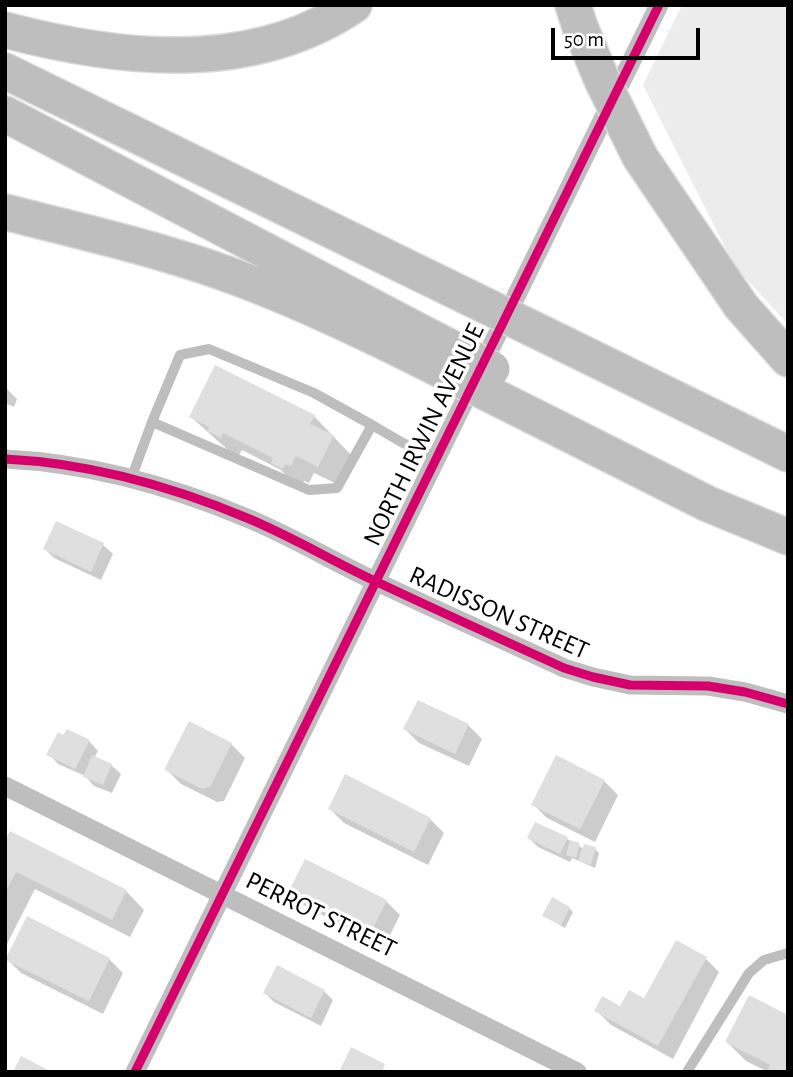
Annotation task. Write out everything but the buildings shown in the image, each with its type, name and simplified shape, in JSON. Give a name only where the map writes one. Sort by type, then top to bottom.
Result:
[{"type":"highway","points":[[5,30],[41,40],[122,54],[179,55],[221,52],[290,38],[322,25],[354,5]]},
{"type":"highway","points":[[577,16],[603,80],[640,157],[741,306],[788,359]]},
{"type":"highway","points":[[5,71],[788,454]]},
{"type":"highway","points":[[5,114],[405,338],[538,406],[788,526]]},
{"type":"highway","points":[[5,212],[176,257],[229,274],[338,320],[405,338]]},
{"type":"highway","points":[[538,406],[708,504],[788,537]]},
{"type":"street","name":"NORTH IRWIN AVENUE","points":[[135,1072],[659,5]]},
{"type":"street","name":"RADISSON STREET","points":[[5,459],[73,467],[131,479],[187,495],[248,518],[564,668],[631,685],[708,686],[788,704]]},
{"type":"street","name":"PERROT STREET","points":[[5,786],[577,1072]]},
{"type":"lane","points":[[131,479],[180,355],[209,349],[314,393],[403,443],[437,457]]},
{"type":"lane","points":[[152,422],[309,490],[337,488],[372,425]]},
{"type":"lane","points":[[687,1072],[749,973],[764,960],[788,953]]},
{"type":"shaded area","points":[[682,5],[788,5],[788,324],[735,267],[643,85]]},
{"type":"cycle path","points":[[135,1072],[659,5]]},
{"type":"cycle path","points":[[5,459],[98,471],[159,486],[218,506],[564,668],[630,685],[708,686],[745,692],[788,704]]}]
